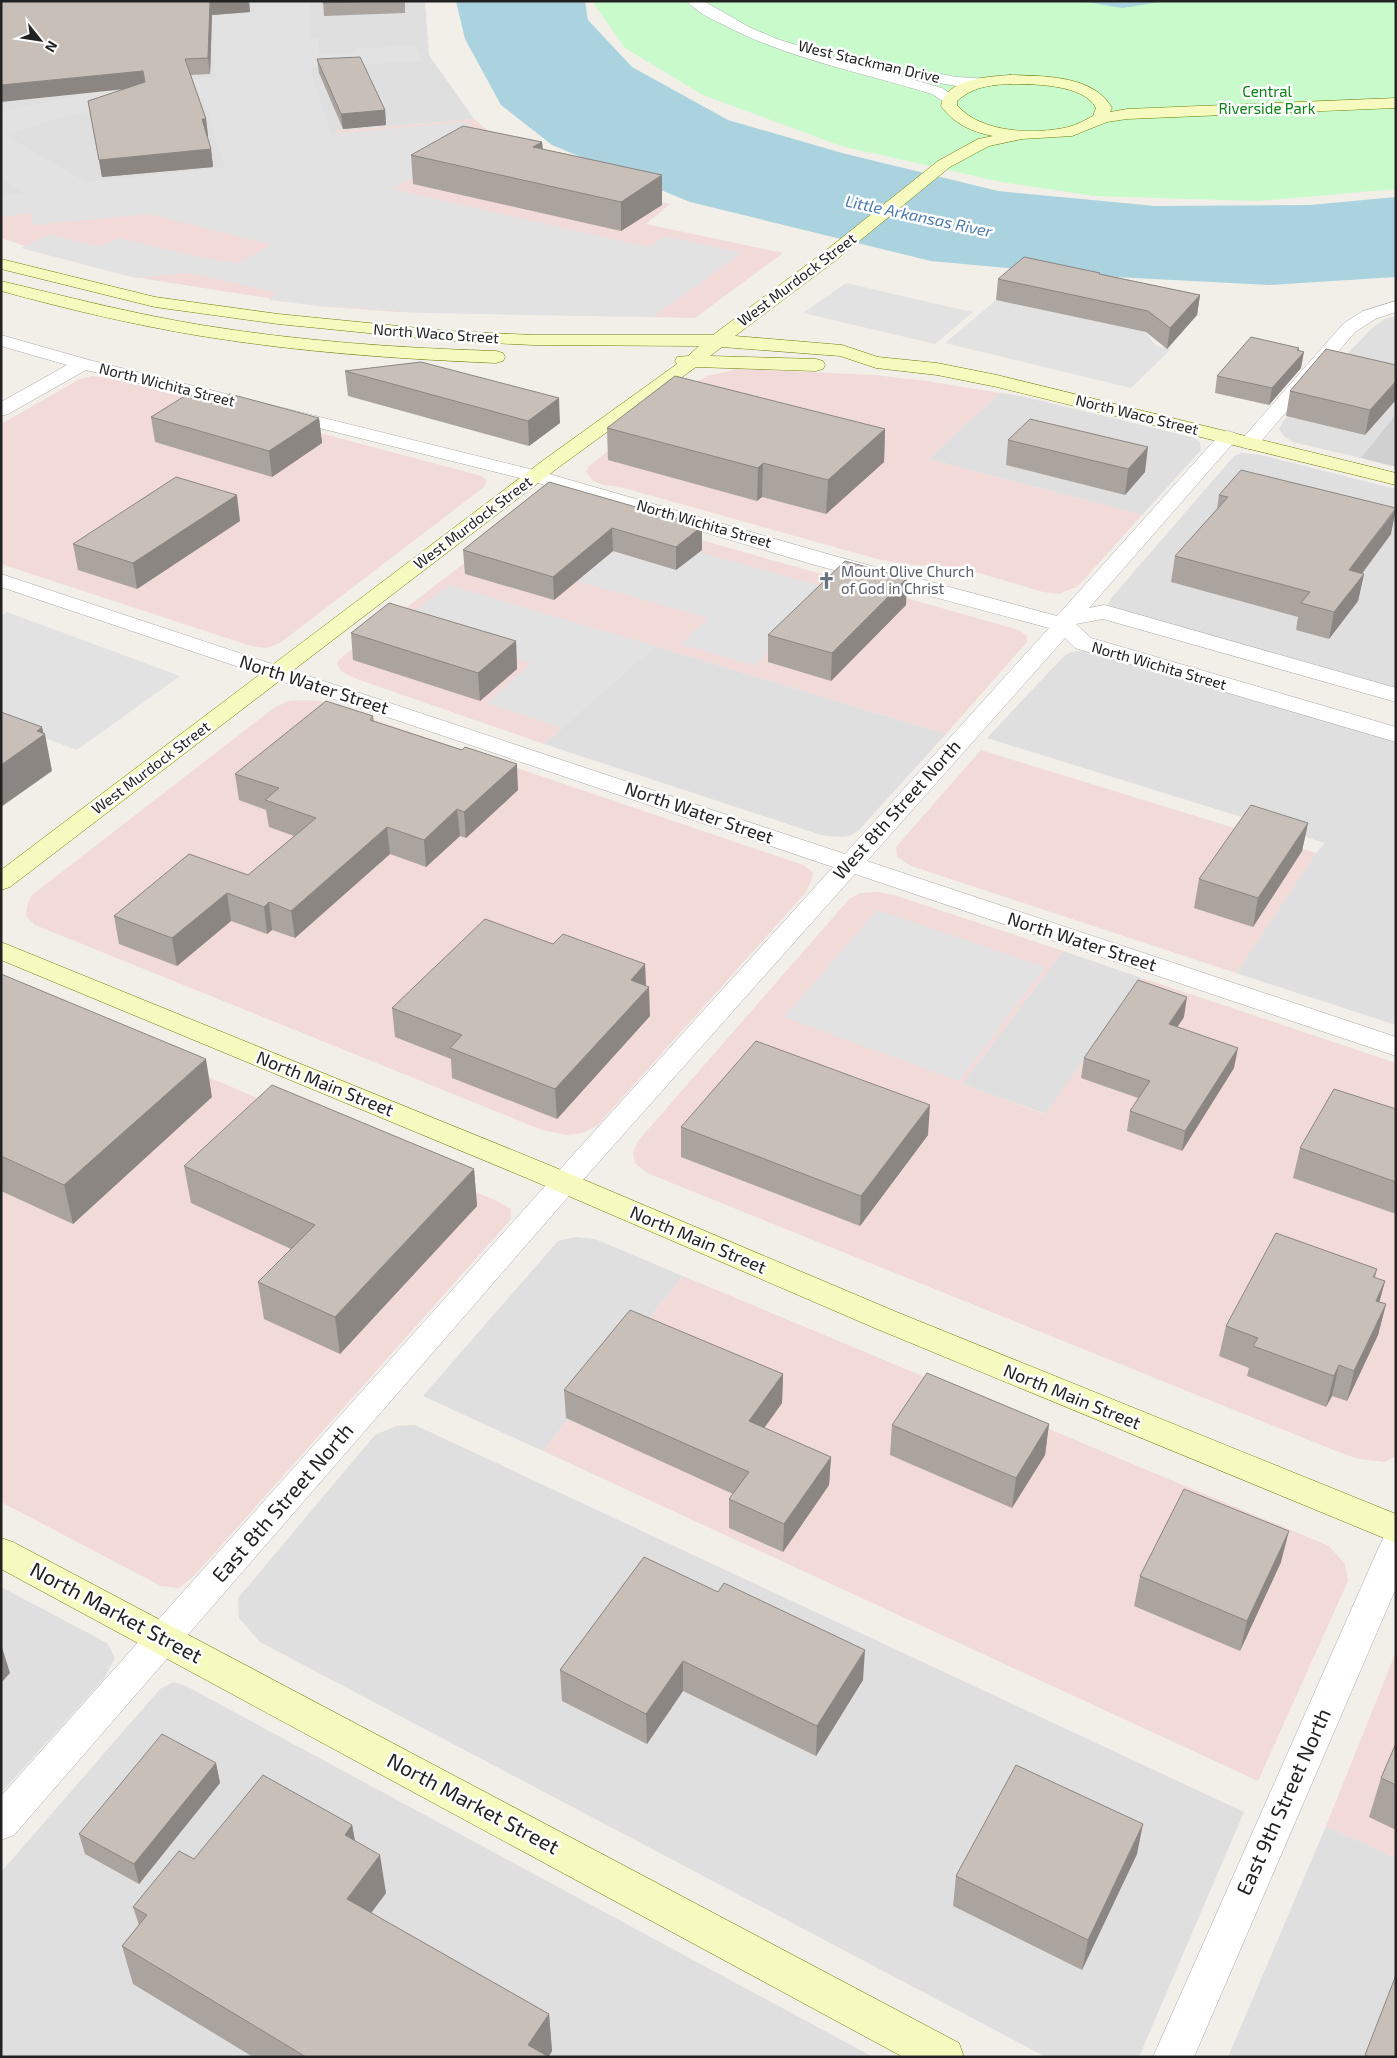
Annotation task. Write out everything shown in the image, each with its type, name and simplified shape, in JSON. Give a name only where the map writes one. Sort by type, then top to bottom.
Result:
[{"type":"street","name":"West Stackman Drive","points":[[694,1],[707,12],[751,34],[795,50],[918,85],[936,91],[950,99]]},
{"type":"street","name":"West Stackman Drive","points":[[751,34],[902,71],[956,81],[988,82]]},
{"type":"street","points":[[963,121],[953,114],[949,106],[950,99],[963,89],[988,82],[1028,80],[1082,89],[1096,97],[1174,105],[1285,107],[1396,103]]},
{"type":"street","points":[[1096,97],[1104,108],[1100,119]]},
{"type":"street","name":"West Murdock Street","points":[[1,882],[536,476],[691,362],[780,292],[830,256],[944,164],[984,142],[1024,134],[1070,131],[1088,126],[1100,119],[1127,114],[1285,107]]},
{"type":"street","name":"West Murdock Street","points":[[963,121],[980,128],[1024,134]]},
{"type":"street","name":"West Murdock Street","points":[[944,164],[966,132],[963,121]]},
{"type":"street","name":"North Waco Street","points":[[1,264],[155,302],[356,328],[449,336],[533,340],[718,341],[842,351],[876,362],[937,369],[997,381],[1396,479]]},
{"type":"street","name":"North Waco Street","points":[[1,286],[72,304],[161,323],[263,338],[364,350],[444,356],[509,357]]},
{"type":"street","points":[[1249,442],[1349,328],[1369,315],[1396,306]]},
{"type":"street","name":"North Wichita Street","points":[[1,340],[83,364],[536,476],[823,560],[1067,621],[1104,612],[1396,695]]},
{"type":"street","name":"North Waco Street","points":[[663,361],[832,366],[876,362]]},
{"type":"street","points":[[1,410],[83,364]]},
{"type":"street","name":"West 8th Street North","points":[[564,1183],[1067,621],[1228,437]]},
{"type":"street","name":"North Water Street","points":[[1,580],[1396,1047]]},
{"type":"street","name":"North Wichita Street","points":[[1067,621],[1083,643],[1396,734]]},
{"type":"street","name":"North Main Street","points":[[1,950],[564,1183],[888,1321],[1396,1529]]},
{"type":"street","name":"East 8th Street North","points":[[1,1823],[564,1183]]},
{"type":"street","name":"East 9th Street North","points":[[1173,2057],[1396,1547]]},
{"type":"street","name":"North Market Street","points":[[1,1552],[944,2057]]},
{"type":"shaded area","points":[[1,1],[425,1],[429,55],[474,119],[336,131],[355,180],[1,214]]},
{"type":"shaded area","points":[[256,1],[310,1],[311,39],[319,39],[319,53],[354,53],[355,49],[416,45],[422,61],[310,67],[331,134],[464,122],[483,136],[392,189],[648,247],[666,236],[742,253],[653,317],[424,313],[312,305],[269,300],[278,293],[190,273],[135,278],[21,248],[52,234],[78,242],[102,246],[118,238],[204,258],[239,263],[271,245],[149,214],[33,225],[31,213],[1,217],[1,195],[26,194],[1,178],[1,112],[139,82],[215,78],[213,35],[1,52],[1,33],[255,13]],"holes":[[[203,97],[225,167],[86,182],[5,135],[66,116],[143,103]]]},
{"type":"shaded area","points":[[474,119],[545,177],[670,204],[646,224],[783,253],[695,318],[398,312],[317,306],[146,279],[46,253],[1,238],[1,214],[354,179],[335,131]]},
{"type":"shaded area","points":[[846,283],[973,312],[935,344],[803,313]]},
{"type":"shaded area","points":[[996,300],[1146,332],[1155,345],[1171,349],[1131,388],[945,343]]},
{"type":"shaded area","points":[[1396,316],[1396,414],[1361,458],[1293,442],[1284,436],[1279,429],[1284,420],[1372,328],[1385,319]]},
{"type":"shaded area","points":[[737,369],[874,375],[927,381],[1000,393],[928,459],[1142,515],[1078,586],[1059,594],[1043,592],[972,571],[946,566],[911,565],[881,560],[620,487],[603,485],[592,480],[586,472],[589,466],[694,383],[708,376]]},
{"type":"shaded area","points":[[93,376],[120,380],[482,476],[487,481],[484,487],[280,643],[266,648],[251,646],[1,564],[1,424],[80,379]]},
{"type":"shaded area","points":[[1000,393],[1021,396],[1195,438],[1200,443],[1201,450],[1142,515],[928,459]]},
{"type":"shaded area","points":[[1396,414],[1396,467],[1361,458]]},
{"type":"shaded area","points":[[1241,453],[1261,455],[1396,489],[1396,690],[1111,610],[1108,604],[1113,596],[1234,456]]},
{"type":"shaded area","points":[[545,501],[613,515],[1019,630],[1027,636],[1027,642],[946,734],[655,646],[544,744],[354,678],[341,671],[337,663],[342,657]]},
{"type":"shaded area","points":[[524,525],[676,570],[699,552],[832,589],[754,666],[681,644],[708,618],[488,556]]},
{"type":"shaded area","points":[[449,585],[655,646],[562,728],[486,703],[532,663],[399,623]]},
{"type":"shaded area","points":[[7,612],[180,676],[77,750],[1,722],[1,616]]},
{"type":"shaded area","points":[[655,646],[946,734],[858,831],[849,836],[836,837],[821,835],[544,744]]},
{"type":"shaded area","points":[[1071,652],[1094,653],[1396,741],[1396,1025],[1236,973],[1316,853],[1325,843],[987,738],[1064,656]]},
{"type":"shaded area","points":[[289,701],[319,701],[803,865],[813,872],[811,881],[806,892],[597,1126],[582,1133],[567,1135],[542,1130],[35,925],[26,916],[27,906],[32,895],[275,707]]},
{"type":"shaded area","points":[[981,750],[1316,853],[1236,973],[911,866],[897,857],[896,847]]},
{"type":"shaded area","points":[[877,892],[894,895],[1063,951],[962,1084],[1045,1114],[1142,978],[1396,1063],[1396,1456],[1385,1462],[1359,1459],[1336,1451],[647,1173],[635,1163],[633,1153],[638,1141],[849,899],[861,893]]},
{"type":"shaded area","points":[[877,910],[1045,967],[959,1081],[784,1017]]},
{"type":"shaded area","points":[[1063,951],[1142,978],[1046,1114],[962,1084]]},
{"type":"shaded area","points":[[1,988],[497,1201],[511,1209],[511,1219],[194,1576],[179,1588],[161,1586],[1,1502]]},
{"type":"shaded area","points":[[575,1237],[595,1239],[683,1276],[543,1451],[423,1396],[558,1241]]},
{"type":"shaded area","points":[[683,1276],[1329,1546],[1345,1564],[1348,1581],[1258,1781],[543,1451]]},
{"type":"shaded area","points":[[415,1425],[1244,1812],[1139,2057],[1046,2057],[260,1642],[239,1618],[238,1598],[375,1435],[396,1426]]},
{"type":"shaded area","points":[[1,1587],[107,1643],[115,1658],[103,1680],[1,1793]]},
{"type":"shaded area","points":[[1396,1652],[1396,1858],[1326,1826]]},
{"type":"shaded area","points":[[173,1682],[186,1686],[873,2057],[1,2057],[1,1872],[160,1689]]},
{"type":"shaded area","points":[[1326,1826],[1396,1858],[1396,2057],[1228,2057]]},
{"type":"green space","name":"Central Riverside Park","points":[[594,1],[1396,1],[1396,189],[1257,201],[1095,196],[1001,182],[841,146],[703,95],[625,48],[594,4]]},
{"type":"water","name":"Little Arkansas River","points":[[456,1],[585,1],[588,20],[632,67],[728,120],[842,153],[998,191],[1155,206],[1310,205],[1396,197],[1396,277],[1269,285],[1096,276],[931,261],[690,202],[552,145],[501,105],[465,39]]},
{"type":"water","points":[[1081,1],[1166,1],[1122,8]]},
{"type":"building","points":[[1,1],[210,1],[208,58],[185,59],[206,119],[202,119],[211,149],[99,160],[88,101],[145,82],[143,71],[1,85]]},
{"type":"building","points":[[323,1],[373,1],[323,3]]},
{"type":"building","points":[[360,57],[385,110],[341,114],[317,59]]},
{"type":"building","points":[[463,126],[542,142],[533,147],[662,175],[621,202],[411,155]]},
{"type":"building","points":[[1024,257],[1200,295],[1170,328],[1148,311],[998,279]]},
{"type":"building","points":[[1251,337],[1299,348],[1297,350],[1304,352],[1272,388],[1217,376]]},
{"type":"building","points":[[1326,349],[1396,365],[1396,381],[1370,410],[1290,391]]},
{"type":"building","points":[[421,362],[559,398],[528,421],[345,371]]},
{"type":"building","points":[[675,376],[885,429],[828,480],[763,463],[758,468],[607,428]]},
{"type":"building","points":[[188,394],[216,402],[230,394],[319,418],[269,451],[151,417]]},
{"type":"building","points":[[1030,419],[1148,447],[1128,469],[1008,440]]},
{"type":"building","points":[[1241,470],[1396,508],[1349,570],[1364,574],[1334,612],[1301,603],[1310,592],[1175,556],[1228,497],[1219,495]]},
{"type":"building","points":[[176,477],[237,495],[133,563],[73,544]]},
{"type":"building","points":[[549,482],[702,526],[676,547],[612,528],[553,577],[463,550]]},
{"type":"building","points":[[845,561],[907,578],[832,653],[768,635]]},
{"type":"building","points":[[389,603],[516,641],[478,673],[351,633]]},
{"type":"building","points":[[326,701],[373,716],[370,720],[462,750],[465,747],[517,764],[464,812],[457,809],[424,840],[387,827],[291,911],[269,902],[264,907],[227,893],[172,938],[114,916],[189,854],[248,875],[316,818],[265,800],[279,788],[235,774]]},
{"type":"building","points":[[1,712],[42,727],[37,731],[45,734],[1,765]]},
{"type":"building","points":[[1251,805],[1308,823],[1258,898],[1199,879]]},
{"type":"building","points":[[485,919],[553,944],[563,934],[645,964],[631,980],[649,987],[555,1089],[450,1048],[462,1035],[392,1008]]},
{"type":"building","points":[[1,974],[206,1059],[64,1185],[1,1156]]},
{"type":"building","points":[[1138,980],[1187,997],[1169,1024],[1238,1048],[1185,1131],[1130,1111],[1150,1081],[1084,1058]]},
{"type":"building","points":[[756,1041],[930,1105],[861,1196],[681,1127]]},
{"type":"building","points":[[272,1085],[474,1169],[335,1317],[258,1282],[315,1225],[184,1166]]},
{"type":"building","points":[[1334,1089],[1396,1109],[1396,1182],[1300,1148]]},
{"type":"building","points":[[1276,1233],[1377,1269],[1373,1277],[1385,1281],[1376,1301],[1386,1304],[1354,1371],[1339,1365],[1334,1376],[1253,1346],[1258,1338],[1226,1326]]},
{"type":"building","points":[[630,1310],[783,1374],[749,1421],[831,1457],[784,1524],[729,1499],[749,1472],[564,1390]]},
{"type":"building","points":[[927,1373],[1049,1424],[1016,1478],[892,1425]]},
{"type":"building","points":[[1184,1489],[1289,1531],[1247,1621],[1140,1576]]},
{"type":"building","points":[[644,1557],[718,1592],[724,1583],[865,1650],[817,1726],[683,1661],[646,1714],[560,1670]]},
{"type":"building","points":[[162,1734],[216,1763],[134,1864],[79,1834]]},
{"type":"building","points":[[1396,1743],[1396,1785],[1381,1778]]},
{"type":"building","points":[[1016,1765],[1143,1824],[1088,1940],[956,1876]]},
{"type":"building","points":[[263,1775],[352,1825],[345,1835],[380,1855],[347,1899],[549,2014],[528,2045],[549,2057],[306,2057],[122,1946],[147,1915],[133,1907],[179,1851],[194,1859]]},
{"type":"building","points":[[1396,1975],[1396,2057],[1369,2057],[1365,2055]]},
{"type":"place","name":"Mount Olive Church of God in Christ","points":[[827,581]]}]
